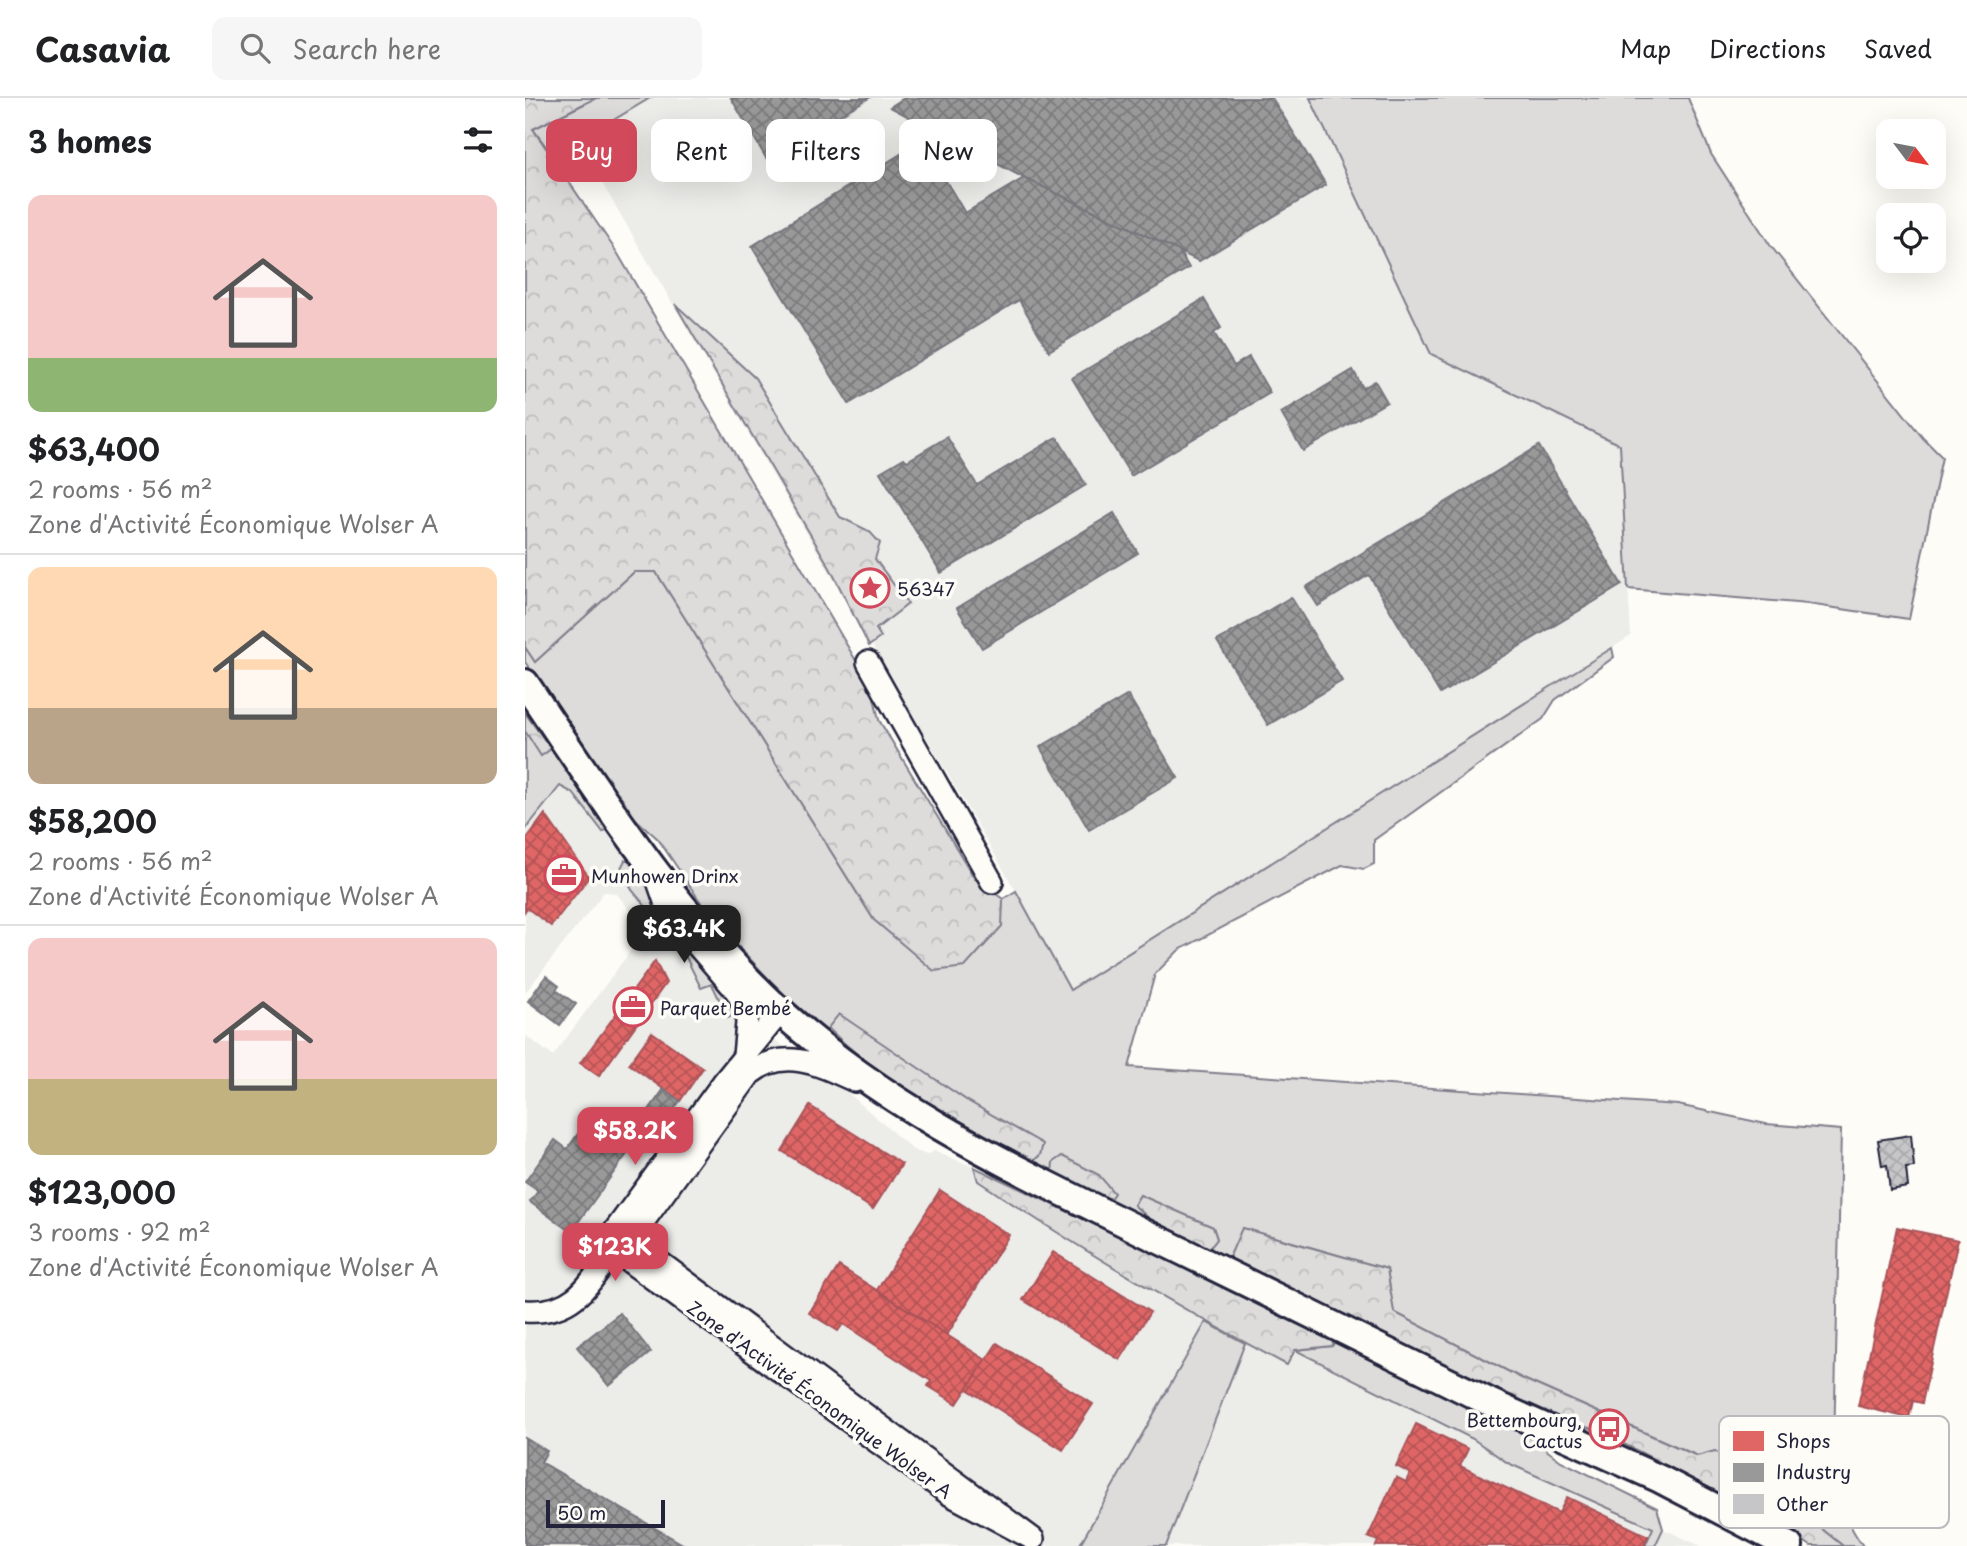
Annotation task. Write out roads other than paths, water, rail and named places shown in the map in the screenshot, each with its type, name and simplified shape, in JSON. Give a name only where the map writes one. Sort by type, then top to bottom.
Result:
[{"type":"main road","points":[[525,683],[654,869],[705,933],[783,1014],[883,1094],[996,1159],[1489,1402],[1660,1479],[1719,1510]]},
{"type":"main road","points":[[1489,1402],[1566,1450],[1719,1525]]},
{"type":"main road","points":[[1707,1519],[1719,1520]]},
{"type":"main road","points":[[1724,1528],[1758,1546]]},
{"type":"main road","points":[[1743,1528],[1776,1546]]},
{"type":"main road","points":[[1754,1528],[1789,1546]]},
{"type":"street","points":[[868,662],[992,882]]},
{"type":"street","points":[[654,869],[669,914],[737,992],[746,1010],[744,1056]]},
{"type":"street","points":[[783,1014],[622,1242],[605,1244],[744,1056],[783,1014]]},
{"type":"street","points":[[525,1311],[565,1306],[582,1294],[750,1074],[760,1066],[786,1059],[811,1060],[883,1094]]},
{"type":"street","name":"Zone d'Activité Économique Wolser A","points":[[622,1242],[949,1494],[1039,1542]]},
{"type":"place","name":"56347","points":[[870,588]]},
{"type":"place","name":"Munhowen Drinx","points":[[564,875]]},
{"type":"place","name":"Parquet Bembé","points":[[633,1007]]},
{"type":"place","name":"Bettembourg, Cactus","points":[[1609,1429]]}]
